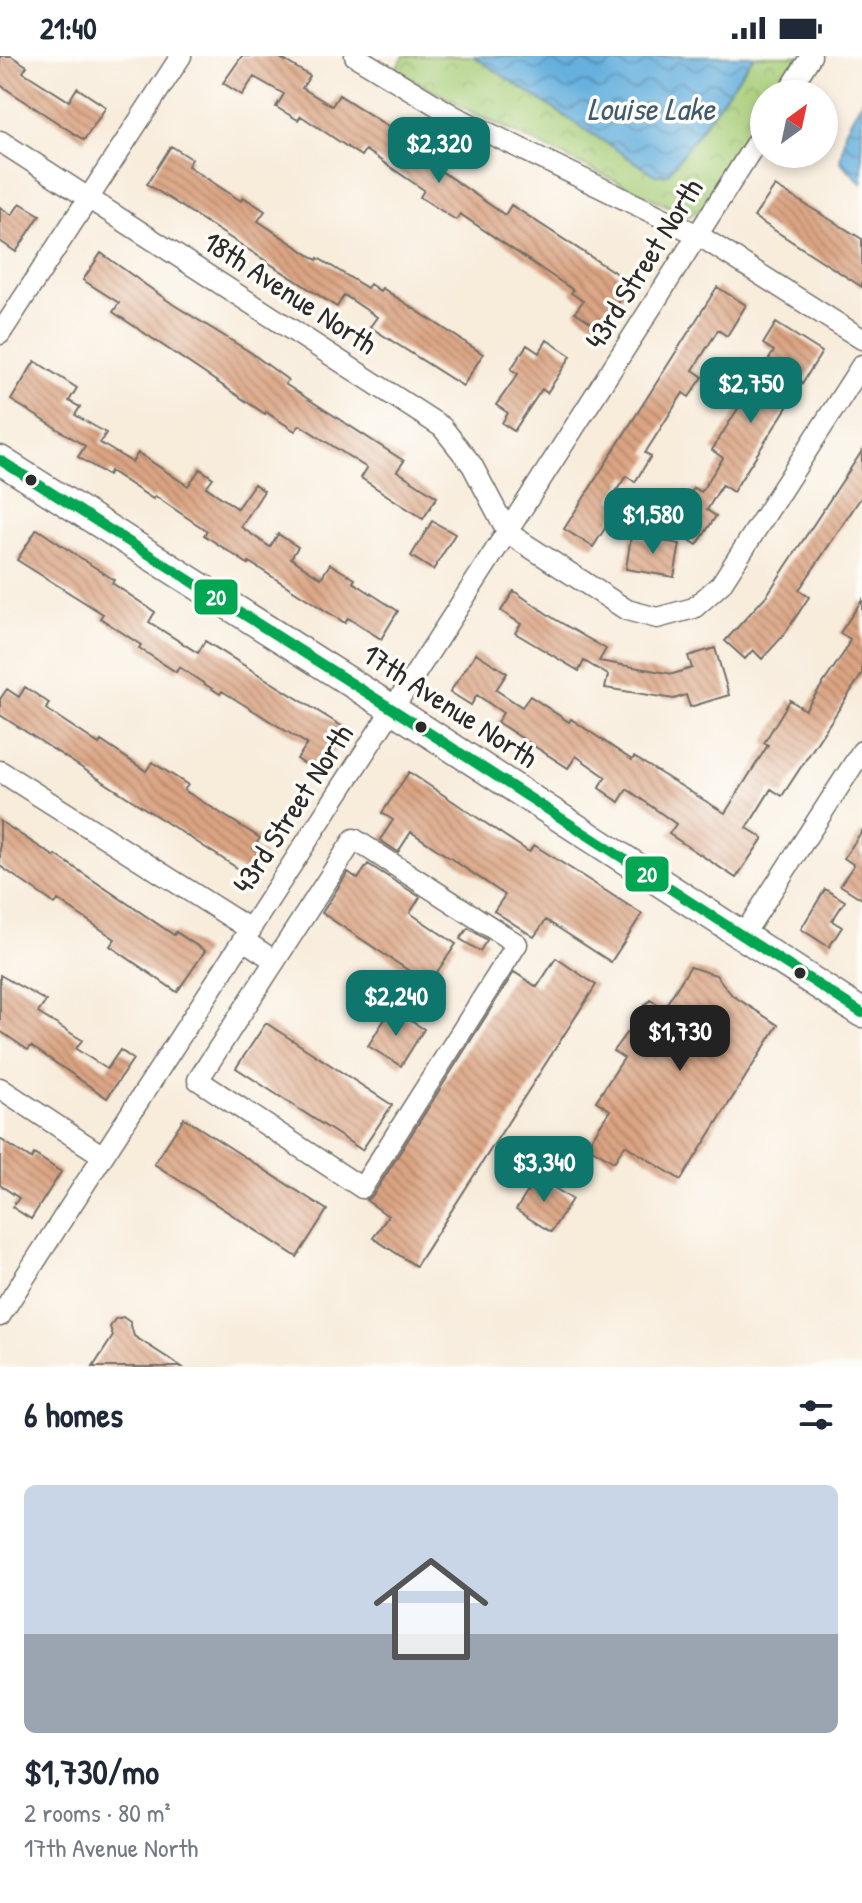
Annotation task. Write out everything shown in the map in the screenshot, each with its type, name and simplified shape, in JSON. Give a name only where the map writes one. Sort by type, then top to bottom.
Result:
[{"type":"street","points":[[0,334],[181,56]]},
{"type":"street","points":[[355,56],[454,116],[698,235],[862,339]]},
{"type":"street","points":[[796,80],[811,56]]},
{"type":"street","name":"18th Avenue North","points":[[0,141],[442,427],[472,465],[508,533]]},
{"type":"street","name":"43rd Street North","points":[[0,1316],[248,935],[320,817],[394,710],[750,152]]},
{"type":"street","points":[[508,533],[627,610],[657,618],[694,608],[721,584],[862,365]]},
{"type":"street","name":"17th Avenue North","points":[[0,460],[862,1013]]},
{"type":"street","points":[[742,937],[862,751]]},
{"type":"street","points":[[0,771],[248,935],[275,961]]},
{"type":"street","points":[[354,839],[517,944],[362,1188],[198,1080],[275,961],[354,839]]},
{"type":"street","points":[[0,1088],[103,1156]]},
{"type":"green space","points":[[404,56],[473,56],[656,175],[668,174],[754,56],[799,56],[784,80],[750,80],[750,133],[701,209],[689,216],[474,113],[395,70]]},
{"type":"water","name":"Louise Lake","points":[[473,56],[754,56],[668,174],[655,175]]},
{"type":"water","points":[[862,99],[862,184],[840,161],[845,131]]},
{"type":"building","points":[[0,56],[11,56],[27,66],[23,72],[69,101],[77,88],[106,107],[84,140],[0,85]]},
{"type":"building","points":[[242,56],[277,56],[310,76],[302,88],[332,106],[339,95],[411,141],[405,150],[436,172],[438,169],[505,215],[511,205],[631,283],[601,329],[575,312],[583,301],[571,293],[573,290],[460,214],[456,220],[420,197],[424,190],[365,150],[361,156],[301,116],[298,120],[276,107],[284,94],[254,77],[242,95],[223,83]]},
{"type":"building","points":[[171,146],[192,159],[188,166],[241,201],[243,197],[265,211],[258,221],[367,288],[370,284],[380,291],[382,288],[483,354],[463,386],[370,327],[377,317],[344,295],[337,307],[147,184]]},
{"type":"building","points":[[775,186],[862,239],[862,287],[754,217]]},
{"type":"building","points":[[20,203],[40,215],[16,252],[0,241],[0,207],[12,215]]},
{"type":"building","points":[[101,253],[174,305],[250,352],[288,380],[285,384],[404,461],[397,471],[437,497],[423,519],[361,478],[367,468],[300,425],[295,431],[265,414],[113,312],[119,303],[83,280]]},
{"type":"building","points":[[717,287],[746,305],[727,336],[718,330],[693,370],[703,377],[689,397],[683,393],[645,453],[651,456],[635,482],[626,476],[611,499],[620,505],[593,547],[564,529]]},
{"type":"building","points":[[776,323],[822,352],[733,492],[722,485],[707,510],[716,516],[697,545],[678,533],[685,524],[675,518],[694,488],[701,492],[723,458],[712,450],[774,351],[763,344]]},
{"type":"building","points":[[547,340],[571,356],[547,393],[542,389],[514,431],[502,423],[508,413],[496,405],[518,374],[511,369],[527,345],[539,353]]},
{"type":"building","points":[[35,361],[77,388],[69,401],[80,407],[75,415],[106,433],[100,443],[132,462],[138,453],[188,486],[200,469],[213,478],[206,487],[237,508],[254,484],[264,491],[241,527],[270,547],[278,534],[298,547],[291,558],[321,578],[330,564],[398,611],[381,639],[348,618],[345,623],[248,564],[204,535],[207,531],[155,496],[153,499],[110,471],[108,475],[78,457],[85,446],[11,400]]},
{"type":"building","points":[[862,451],[862,496],[799,590],[809,597],[784,635],[762,659],[753,650],[745,659],[725,641],[767,595]]},
{"type":"building","points":[[432,521],[455,534],[433,570],[411,556]]},
{"type":"building","points":[[37,529],[114,580],[112,583],[155,612],[149,622],[198,653],[205,641],[348,730],[319,773],[297,759],[307,744],[179,667],[176,672],[100,618],[103,614],[17,560]]},
{"type":"building","points":[[631,536],[680,544],[674,577],[626,569]]},
{"type":"building","points":[[514,591],[606,649],[599,661],[673,674],[692,668],[688,656],[715,648],[729,695],[690,707],[686,695],[674,699],[605,688],[608,675],[584,661],[579,671],[515,633],[521,624],[501,611]]},
{"type":"building","points":[[862,600],[862,674],[782,796],[771,789],[747,828],[763,838],[736,878],[669,834],[676,824],[627,789],[619,802],[599,788],[606,777],[576,756],[568,768],[497,722],[503,713],[477,695],[471,705],[450,692],[476,653],[507,673],[496,690],[522,707],[530,696],[632,760],[634,757],[725,813],[768,745],[764,743],[790,700],[805,710],[845,651],[850,639],[840,633]]},
{"type":"building","points":[[25,687],[49,703],[46,709],[99,744],[101,741],[146,771],[152,762],[188,785],[184,790],[260,838],[253,848],[265,856],[251,877],[0,715],[0,699],[7,689],[19,697]]},
{"type":"building","points":[[409,772],[529,852],[534,845],[642,914],[611,962],[546,920],[534,937],[494,911],[505,895],[411,832],[398,852],[380,840],[393,820],[382,813]]},
{"type":"building","points":[[0,821],[174,935],[176,932],[205,951],[177,992],[110,946],[115,939],[58,900],[55,904],[0,866]]},
{"type":"building","points":[[862,831],[862,899],[840,885],[854,865],[844,858]]},
{"type":"building","points":[[368,864],[420,897],[410,913],[456,944],[429,984],[322,913],[348,872],[358,879]]},
{"type":"building","points":[[825,889],[845,901],[832,921],[842,927],[829,947],[801,929]]},
{"type":"building","points":[[468,928],[487,940],[480,951],[460,939]]},
{"type":"building","points":[[556,958],[596,985],[416,1266],[373,1238],[388,1216],[366,1200],[373,1195],[514,972],[537,987]]},
{"type":"building","points":[[690,967],[716,975],[732,995],[778,1025],[681,1180],[625,1145],[614,1162],[587,1146],[610,1110],[596,1101],[624,1058],[613,1051],[627,1032],[630,1034],[639,1011],[650,1000],[664,1008]]},
{"type":"building","points":[[0,975],[46,1001],[38,1013],[82,1040],[76,1049],[107,1069],[120,1050],[133,1059],[107,1098],[31,1046],[28,1050],[0,1031]]},
{"type":"building","points":[[391,1009],[424,1029],[401,1066],[368,1046]]},
{"type":"building","points":[[266,1023],[392,1105],[362,1150],[236,1068]]},
{"type":"building","points":[[184,1118],[327,1210],[297,1257],[154,1164]]},
{"type":"building","points":[[0,1139],[31,1159],[34,1154],[61,1172],[31,1219],[12,1207],[19,1198],[0,1185]]},
{"type":"building","points":[[537,1177],[572,1199],[551,1232],[516,1210]]},
{"type":"building","points":[[123,1317],[130,1322],[134,1336],[182,1367],[93,1367],[113,1336],[110,1327],[115,1319]]},
{"type":"transit line","name":"20","points":[[0,460],[862,1013]]}]
